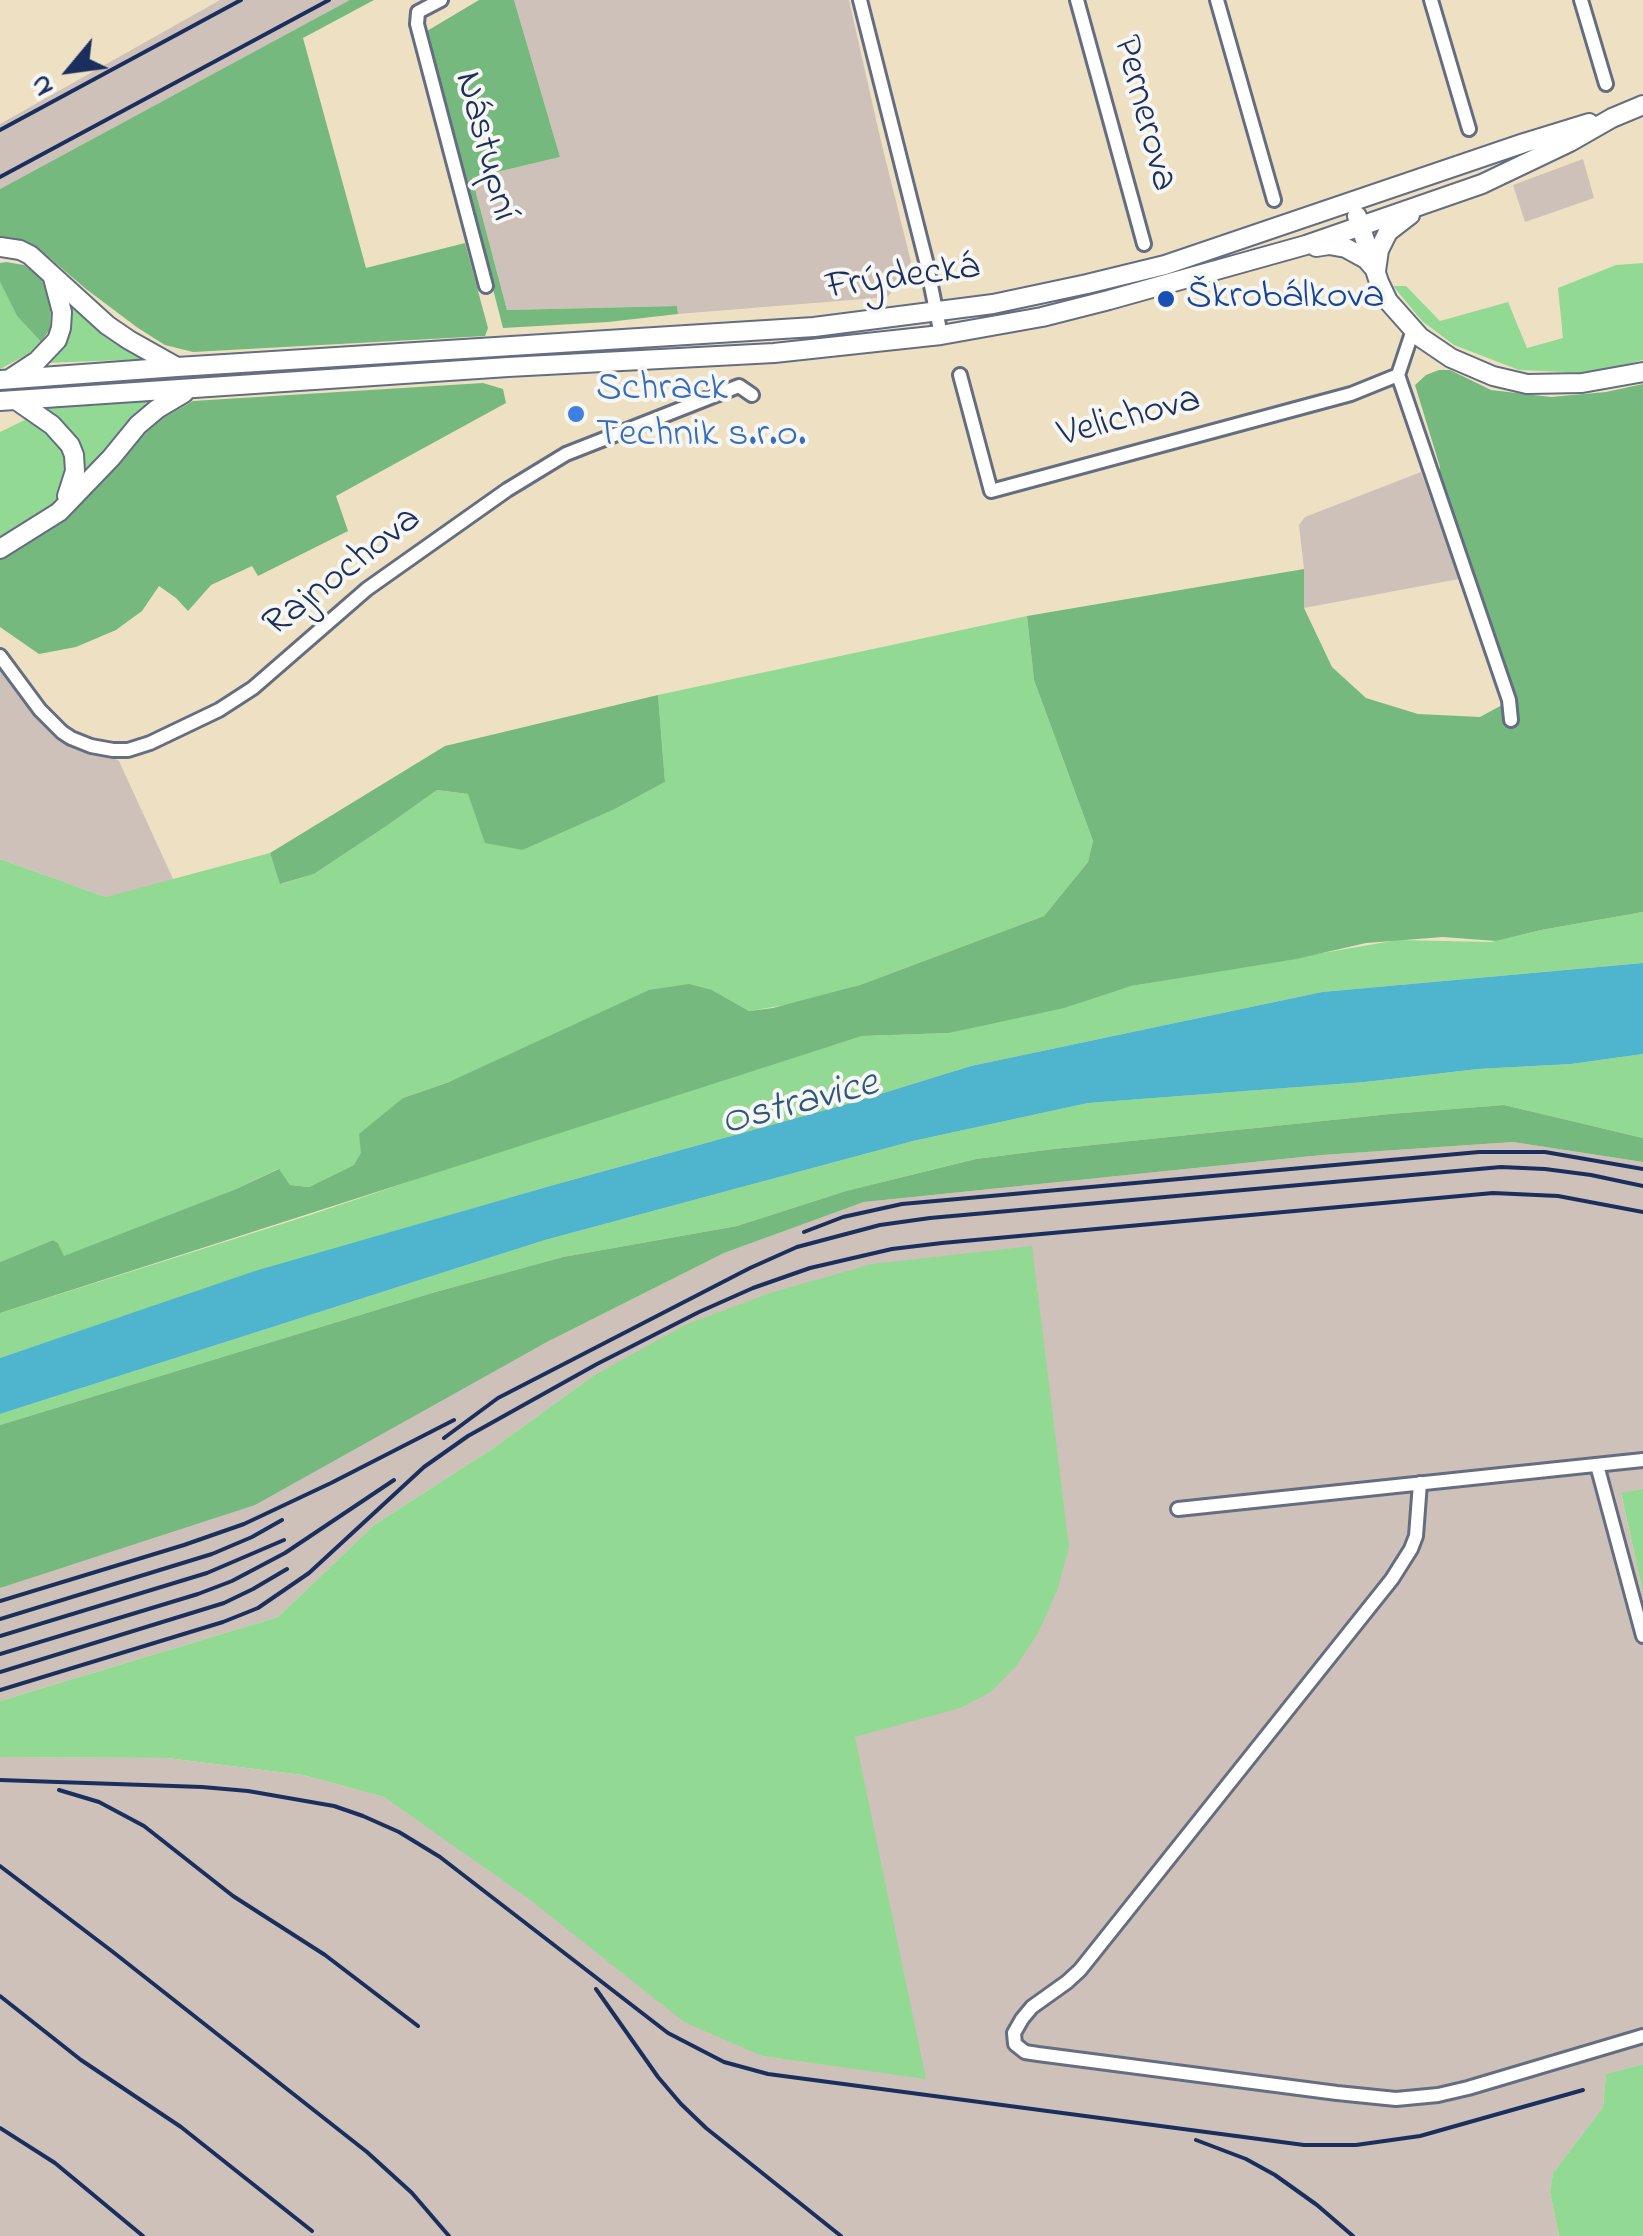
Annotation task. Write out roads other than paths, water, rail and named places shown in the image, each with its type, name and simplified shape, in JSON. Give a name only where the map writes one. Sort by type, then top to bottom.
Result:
[{"type":"main road","name":"Frýdecká","points":[[8,401],[819,350],[942,335],[1108,300],[1360,227],[1482,184],[1643,105]]},
{"type":"main road","name":"Frýdecká","points":[[5,380],[814,327],[937,312],[1039,295],[1165,265],[1564,129],[1612,118]]},
{"type":"main road","points":[[1352,201],[1388,301],[1436,350],[1493,376],[1517,382],[1567,384],[1643,372]]},
{"type":"main road","points":[[1376,272],[1388,232],[1430,202]]},
{"type":"main road","points":[[1282,252],[1329,246],[1346,248],[1366,259],[1376,272]]},
{"type":"main road","points":[[0,247],[30,254],[107,325],[177,367]]},
{"type":"main road","points":[[5,380],[42,357],[58,336],[62,312],[51,273]]},
{"type":"main road","points":[[0,548],[58,512],[138,425],[189,390]]},
{"type":"main road","points":[[8,401],[58,430],[70,444],[76,466],[73,484],[58,512]]},
{"type":"street","name":"Nástupní","points":[[440,0],[418,12],[417,24],[486,286]]},
{"type":"street","points":[[860,0],[942,335]]},
{"type":"street","name":"Pernerova","points":[[1077,0],[1144,244]]},
{"type":"street","points":[[1218,0],[1274,200]]},
{"type":"street","points":[[1431,0],[1469,129]]},
{"type":"street","points":[[1581,0],[1606,84]]},
{"type":"street","points":[[1413,330],[1398,375],[1509,700],[1510,720]]},
{"type":"street","name":"Velichova","points":[[960,375],[991,490],[1351,394],[1398,375]]},
{"type":"street","name":"Rajnochova","points":[[0,656],[50,722],[70,738],[112,750],[150,743],[219,710],[253,688],[367,589],[507,490],[566,454],[740,386],[752,395]]},
{"type":"street","points":[[1178,1509],[1643,1460]]},
{"type":"street","points":[[1597,1465],[1643,1636]]},
{"type":"street","points":[[1420,1483],[1416,1536],[1392,1578],[1089,1960],[1072,1979],[1032,2007],[1022,2019],[1014,2033],[1015,2044],[1025,2052],[1038,2054],[1396,2098],[1468,2088],[1643,2036]]},
{"type":"water","points":[[1643,963],[1643,1054],[1571,1064],[1088,1103],[913,1141],[545,1240],[0,1414],[0,1358],[255,1271],[971,1066],[1322,992]]},
{"type":"railway","points":[[0,130],[241,0]]},
{"type":"railway","points":[[0,177],[329,0]]},
{"type":"railway","points":[[804,1232],[843,1217],[902,1204],[1479,1152],[1545,1152],[1643,1169]]},
{"type":"railway","points":[[444,1438],[498,1398],[750,1268],[797,1247],[880,1225],[1501,1167],[1591,1175],[1643,1186]]},
{"type":"railway","points":[[0,1690],[258,1608],[309,1573],[424,1467],[468,1436],[699,1312],[810,1268],[892,1249],[942,1243],[1493,1193],[1558,1196],[1643,1212]]},
{"type":"railway","points":[[0,1601],[244,1524],[454,1420]]},
{"type":"railway","points":[[0,1654],[232,1581],[285,1553],[394,1480]]},
{"type":"railway","points":[[0,1619],[212,1554],[282,1520]]},
{"type":"railway","points":[[0,1636],[207,1573],[284,1540]]},
{"type":"railway","points":[[0,1672],[224,1603],[287,1569]]},
{"type":"railway","points":[[0,1780],[248,1791],[334,1806],[363,1816],[440,1857],[668,2033],[724,2062],[768,2074],[1304,2145],[1356,2145],[1420,2136],[1583,2090]]},
{"type":"railway","points":[[59,1790],[99,1802],[144,1826],[233,1896],[325,1955],[418,2026]]},
{"type":"railway","points":[[0,1866],[367,2152],[412,2193],[449,2236]]},
{"type":"railway","points":[[596,1989],[681,2104],[841,2236]]},
{"type":"railway","points":[[0,1996],[81,2060],[181,2127],[312,2231]]},
{"type":"railway","points":[[0,2128],[55,2163],[143,2236]]},
{"type":"railway","points":[[1196,2140],[1275,2175],[1353,2236]]},
{"type":"place","name":"Škrobálkova","points":[[1166,299]]},
{"type":"place","name":"Schrack Technik s.r.o.","points":[[576,414]]},
{"type":"water label","name":"Ostravice","points":[[800,1106]]}]
